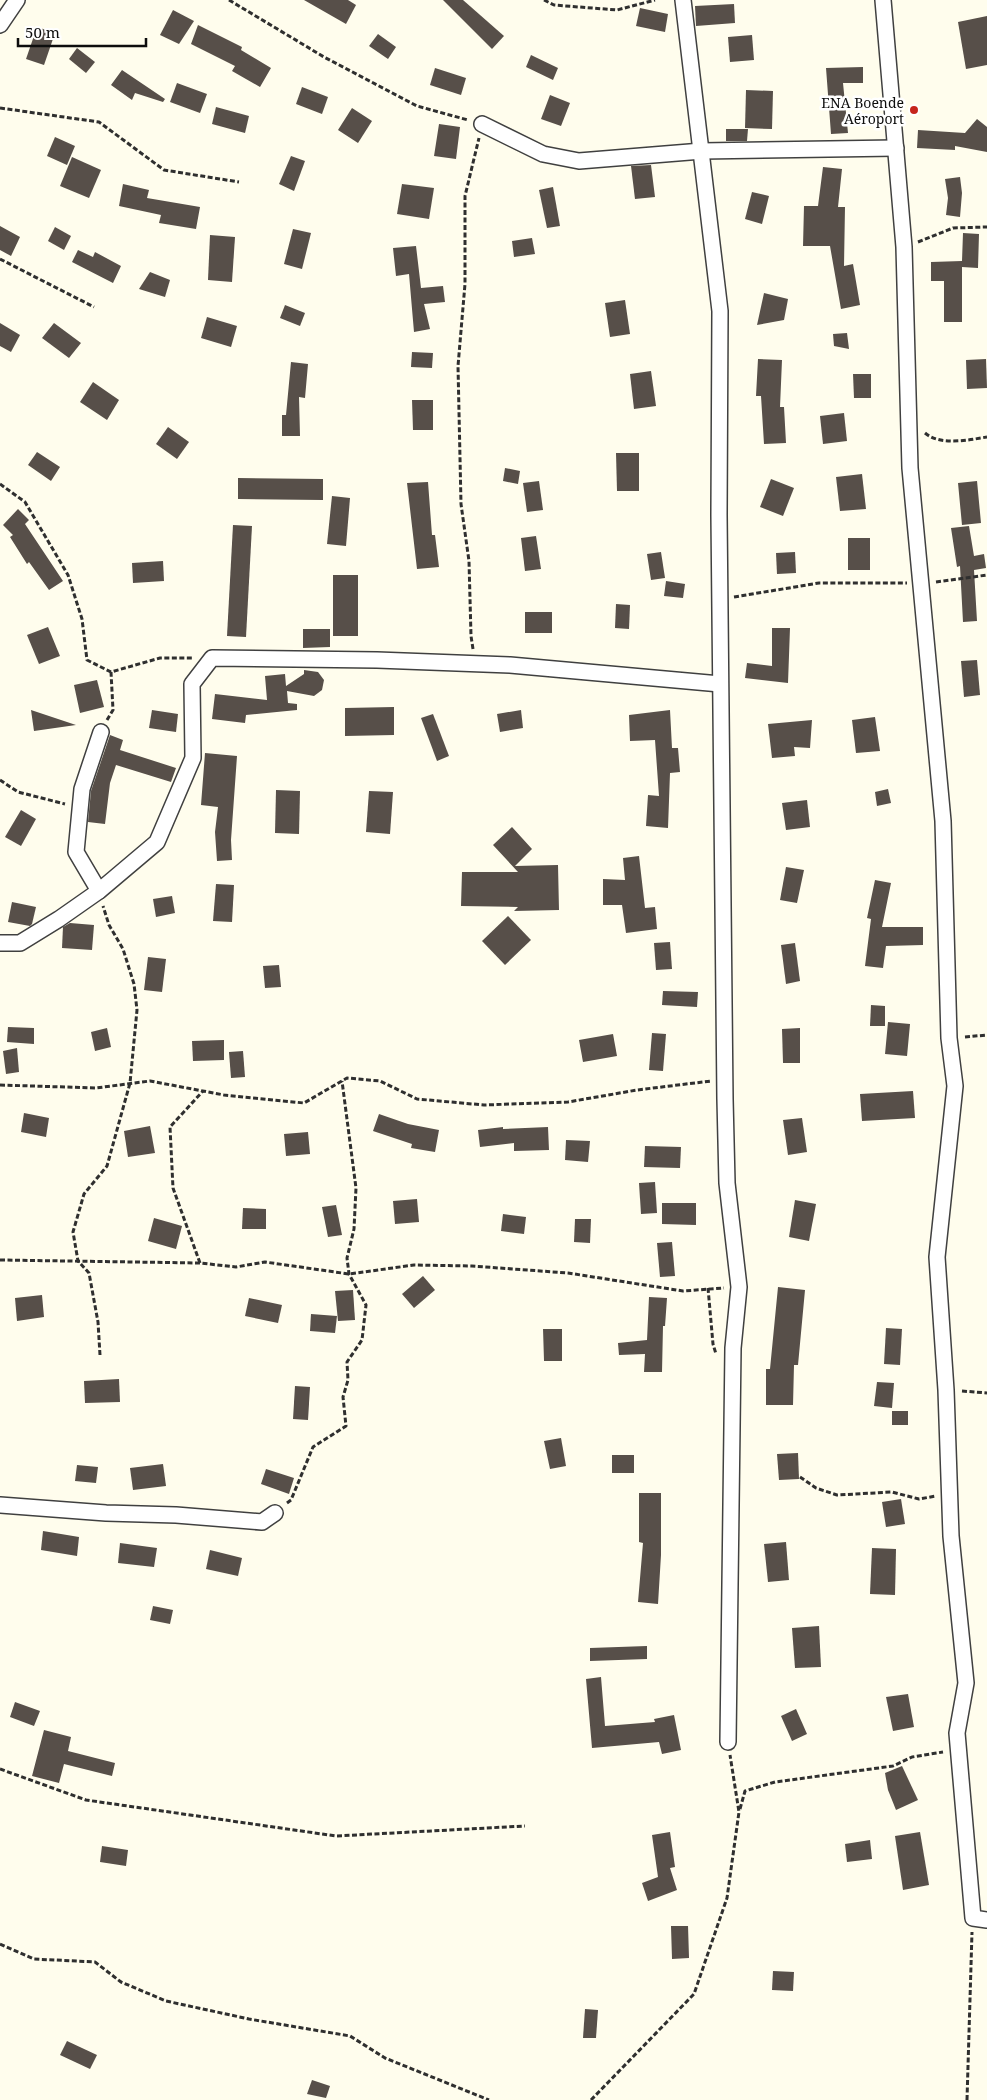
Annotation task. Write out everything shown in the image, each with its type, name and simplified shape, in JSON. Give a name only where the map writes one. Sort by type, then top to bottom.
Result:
[{"type":"street","points":[[0,25],[17,0]]},
{"type":"street","points":[[683,0],[720,311],[719,599],[724,1079],[727,1183],[740,1287],[733,1364],[728,1742]]},
{"type":"street","points":[[883,0],[904,247],[910,468],[943,821],[949,1038],[955,1086],[937,1257],[946,1390],[952,1536],[966,1683],[957,1733],[958,1750],[980,1919]]},
{"type":"street","points":[[482,124],[543,154],[579,161],[702,151],[896,148]]},
{"type":"street","points":[[0,943],[20,943],[59,919],[99,891],[157,842],[193,758],[192,684],[212,658],[476,664],[720,684]]},
{"type":"street","points":[[99,891],[76,852],[82,789],[102,732]]},
{"type":"street","points":[[0,1506],[106,1513],[176,1515],[262,1522],[275,1513]]},
{"type":"path","points":[[229,0],[324,57],[417,106],[482,124],[465,196],[464,284],[458,366],[461,504],[469,561],[471,636],[476,664]]},
{"type":"path","points":[[544,0],[554,5],[617,10],[656,0]]},
{"type":"path","points":[[0,108],[100,122],[164,170],[239,182]]},
{"type":"path","points":[[904,247],[953,228],[987,227]]},
{"type":"path","points":[[0,259],[94,307]]},
{"type":"path","points":[[909,420],[931,438],[963,441],[987,437]]},
{"type":"path","points":[[0,484],[25,502],[68,575],[82,619],[87,660],[111,672],[160,658],[212,658]]},
{"type":"path","points":[[719,599],[819,584],[921,584],[987,575]]},
{"type":"path","points":[[102,732],[112,710],[111,672]]},
{"type":"path","points":[[0,780],[18,792],[80,808]]},
{"type":"path","points":[[99,891],[109,925],[123,949],[134,984],[137,1010],[130,1083],[107,1166],[84,1194],[73,1232],[78,1261],[89,1273],[98,1322],[100,1355]]},
{"type":"path","points":[[949,1038],[987,1035]]},
{"type":"path","points":[[0,1085],[96,1088],[150,1081],[203,1091],[304,1104],[347,1078],[380,1081],[417,1099],[484,1105],[568,1102],[638,1090],[724,1079]]},
{"type":"path","points":[[275,1513],[291,1500],[313,1447],[346,1426],[343,1397],[348,1380],[346,1362],[362,1340],[366,1305],[349,1274],[347,1258],[354,1229],[356,1188],[342,1081]]},
{"type":"path","points":[[200,1263],[174,1188],[170,1127],[203,1091]]},
{"type":"path","points":[[0,1260],[200,1263],[236,1268],[265,1262],[349,1274],[414,1265],[472,1266],[568,1272],[683,1291],[740,1287]]},
{"type":"path","points":[[708,1288],[713,1344],[717,1357],[733,1364]]},
{"type":"path","points":[[946,1390],[987,1393]]},
{"type":"path","points":[[800,1477],[816,1488],[837,1496],[892,1492],[919,1499],[938,1496]]},
{"type":"path","points":[[728,1742],[739,1812]]},
{"type":"path","points":[[591,2100],[694,1994],[727,1898],[739,1812],[744,1791],[776,1782],[893,1766],[912,1757],[958,1750]]},
{"type":"path","points":[[0,1769],[86,1800],[336,1836],[525,1826]]},
{"type":"path","points":[[967,2100],[980,1919]]},
{"type":"path","points":[[0,1944],[34,1959],[95,1962],[122,1982],[166,2001],[249,2019],[350,2036],[386,2058],[489,2100]]},
{"type":"building","points":[[304,0],[348,0],[356,5],[346,24]]},
{"type":"building","points":[[443,0],[463,0],[504,36],[492,49]]},
{"type":"building","points":[[734,4],[735,23],[696,26],[695,6]]},
{"type":"building","points":[[640,8],[668,14],[665,32],[636,26]]},
{"type":"building","points":[[173,10],[194,21],[179,44],[160,35]]},
{"type":"building","points":[[987,16],[987,65],[966,69],[958,22]]},
{"type":"building","points":[[198,25],[242,47],[241,50],[271,68],[260,87],[232,71],[235,66],[191,44]]},
{"type":"building","points":[[37,27],[55,33],[44,65],[26,59]]},
{"type":"building","points":[[378,34],[396,47],[388,59],[369,46]]},
{"type":"building","points":[[752,35],[754,60],[730,62],[728,37]]},
{"type":"building","points":[[77,48],[95,62],[86,73],[69,59]]},
{"type":"building","points":[[531,55],[558,68],[553,80],[526,67]]},
{"type":"building","points":[[863,67],[863,83],[843,83],[848,133],[831,134],[826,68]]},
{"type":"building","points":[[435,68],[466,78],[461,95],[430,85]]},
{"type":"building","points":[[122,70],[165,99],[163,102],[135,93],[132,100],[111,85]]},
{"type":"building","points":[[177,83],[207,94],[200,113],[170,102]]},
{"type":"building","points":[[302,87],[328,97],[322,114],[296,104]]},
{"type":"building","points":[[746,90],[773,91],[772,129],[745,128]]},
{"type":"building","points":[[550,95],[570,103],[561,126],[541,119]]},
{"type":"building","points":[[216,107],[249,116],[245,133],[212,124]]},
{"type":"building","points":[[352,108],[372,121],[358,143],[338,130]]},
{"type":"building","points":[[977,119],[987,127],[987,152],[955,146],[955,150],[917,148],[918,130],[965,133]]},
{"type":"building","points":[[439,124],[460,127],[456,159],[434,156]]},
{"type":"building","points":[[726,129],[748,129],[747,141],[726,141]]},
{"type":"building","points":[[55,137],[75,146],[67,165],[47,156]]},
{"type":"building","points":[[291,156],[305,161],[294,191],[279,184]]},
{"type":"building","points":[[72,157],[101,170],[89,198],[60,186]]},
{"type":"building","points":[[651,165],[655,197],[635,199],[631,166]]},
{"type":"building","points":[[823,167],[842,169],[838,207],[845,207],[844,266],[853,264],[860,305],[841,309],[830,246],[803,246],[804,206],[818,206]]},
{"type":"building","points":[[960,177],[962,193],[960,217],[946,215],[948,198],[945,179]]},
{"type":"building","points":[[123,184],[149,190],[147,198],[200,207],[196,229],[159,223],[161,215],[119,206]]},
{"type":"building","points":[[402,184],[434,188],[429,219],[397,214]]},
{"type":"building","points":[[553,187],[560,226],[547,228],[539,190]]},
{"type":"building","points":[[752,192],[769,196],[762,224],[745,219]]},
{"type":"building","points":[[0,226],[20,237],[11,256],[0,250]]},
{"type":"building","points":[[55,227],[71,236],[64,250],[48,241]]},
{"type":"building","points":[[293,229],[311,233],[302,269],[284,264]]},
{"type":"building","points":[[963,233],[979,234],[978,268],[962,267],[962,322],[944,322],[944,281],[931,281],[931,262],[962,261]]},
{"type":"building","points":[[210,235],[235,237],[232,282],[208,280]]},
{"type":"building","points":[[532,238],[535,254],[514,257],[512,241]]},
{"type":"building","points":[[416,246],[421,288],[443,286],[445,302],[424,304],[430,329],[414,332],[409,274],[396,276],[393,248]]},
{"type":"building","points":[[78,250],[93,257],[95,252],[121,266],[113,283],[72,262]]},
{"type":"building","points":[[150,272],[170,280],[165,297],[139,289]]},
{"type":"building","points":[[764,293],[788,299],[784,320],[757,325]]},
{"type":"building","points":[[625,300],[630,334],[610,337],[605,303]]},
{"type":"building","points":[[285,305],[305,313],[300,326],[280,318]]},
{"type":"building","points":[[207,317],[237,326],[231,347],[201,338]]},
{"type":"building","points":[[0,323],[20,335],[11,352],[0,346]]},
{"type":"building","points":[[54,323],[81,343],[69,358],[42,338]]},
{"type":"building","points":[[847,333],[849,349],[834,346],[833,334]]},
{"type":"building","points":[[412,352],[433,353],[432,368],[411,367]]},
{"type":"building","points":[[758,359],[782,360],[780,407],[784,407],[786,443],[764,444],[761,396],[756,396]]},
{"type":"building","points":[[986,359],[987,388],[967,389],[966,360]]},
{"type":"building","points":[[291,362],[308,364],[305,398],[299,397],[300,436],[282,436],[282,415],[286,415]]},
{"type":"building","points":[[651,371],[656,406],[634,409],[630,374]]},
{"type":"building","points":[[853,374],[871,374],[871,398],[854,398]]},
{"type":"building","points":[[93,382],[119,400],[107,420],[80,402]]},
{"type":"building","points":[[412,400],[433,400],[433,430],[413,430]]},
{"type":"building","points":[[844,413],[847,441],[823,444],[820,416]]},
{"type":"building","points":[[168,427],[189,442],[177,459],[156,444]]},
{"type":"building","points":[[37,452],[60,467],[51,481],[28,465]]},
{"type":"building","points":[[616,453],[639,453],[639,491],[617,491]]},
{"type":"building","points":[[505,468],[520,471],[518,484],[503,481]]},
{"type":"building","points":[[862,474],[866,509],[840,511],[836,477]]},
{"type":"building","points":[[238,478],[323,479],[323,500],[238,499]]},
{"type":"building","points":[[771,479],[794,488],[783,516],[760,507]]},
{"type":"building","points":[[539,481],[543,510],[527,512],[523,483]]},
{"type":"building","points":[[977,481],[981,523],[962,525],[958,483]]},
{"type":"building","points":[[428,482],[432,535],[435,535],[439,567],[417,569],[407,483]]},
{"type":"building","points":[[332,496],[350,498],[346,546],[327,544]]},
{"type":"building","points":[[18,509],[29,520],[25,524],[63,581],[49,590],[29,562],[27,564],[10,537],[13,535],[3,525]]},
{"type":"building","points":[[233,525],[252,526],[246,637],[227,636]]},
{"type":"building","points":[[969,526],[974,556],[984,554],[986,568],[974,570],[977,621],[963,622],[960,566],[957,567],[951,528]]},
{"type":"building","points":[[536,536],[541,569],[525,571],[521,538]]},
{"type":"building","points":[[848,538],[870,538],[870,570],[848,570]]},
{"type":"building","points":[[661,552],[665,578],[651,580],[647,554]]},
{"type":"building","points":[[795,552],[796,573],[777,574],[776,553]]},
{"type":"building","points":[[163,561],[164,581],[133,583],[132,563]]},
{"type":"building","points":[[333,575],[358,575],[358,636],[333,636]]},
{"type":"building","points":[[666,581],[685,584],[683,598],[664,596]]},
{"type":"building","points":[[616,604],[630,605],[629,629],[615,628]]},
{"type":"building","points":[[525,612],[552,612],[552,633],[525,633]]},
{"type":"building","points":[[48,627],[60,656],[39,664],[27,635]]},
{"type":"building","points":[[772,628],[790,628],[788,683],[745,678],[747,663],[772,666]]},
{"type":"building","points":[[303,629],[330,629],[330,647],[303,648]]},
{"type":"building","points":[[977,660],[980,695],[964,697],[961,661]]},
{"type":"building","points":[[304,670],[318,672],[324,680],[322,690],[314,696],[287,691],[288,703],[297,704],[297,710],[246,715],[245,723],[212,719],[215,694],[267,700],[265,676],[285,674],[286,686],[304,674]]},
{"type":"building","points":[[97,680],[104,707],[80,713],[74,685]]},
{"type":"building","points":[[394,707],[394,735],[345,736],[345,708]]},
{"type":"building","points":[[31,710],[76,725],[34,731]]},
{"type":"building","points":[[152,710],[178,714],[176,732],[149,728]]},
{"type":"building","points":[[521,710],[523,728],[500,732],[497,714]]},
{"type":"building","points":[[670,710],[672,748],[678,748],[680,772],[670,773],[668,828],[646,826],[648,795],[659,796],[655,740],[630,741],[629,715]]},
{"type":"building","points":[[433,714],[449,756],[437,761],[421,718]]},
{"type":"building","points":[[875,717],[880,751],[856,753],[852,720]]},
{"type":"building","points":[[812,720],[810,748],[794,747],[795,756],[772,758],[768,724]]},
{"type":"building","points":[[110,735],[123,740],[120,750],[176,768],[171,782],[116,765],[110,783],[105,824],[88,822],[91,791]]},
{"type":"building","points":[[205,753],[237,756],[231,840],[232,860],[217,861],[215,832],[218,807],[201,805]]},
{"type":"building","points":[[888,789],[891,803],[877,806],[875,792]]},
{"type":"building","points":[[276,790],[300,791],[299,834],[275,833]]},
{"type":"building","points":[[369,791],[393,792],[390,834],[366,832]]},
{"type":"building","points":[[807,800],[810,827],[786,830],[782,803]]},
{"type":"building","points":[[21,810],[36,819],[21,846],[5,837]]},
{"type":"building","points":[[512,827],[532,849],[515,866],[558,865],[559,910],[514,911],[518,907],[461,906],[462,872],[518,872],[493,845]]},
{"type":"building","points":[[639,856],[645,908],[655,907],[657,929],[626,933],[622,905],[603,905],[603,879],[625,880],[623,858]]},
{"type":"building","points":[[786,867],[804,870],[797,903],[780,900]]},
{"type":"building","points":[[875,880],[891,883],[882,927],[923,927],[923,945],[886,946],[883,968],[865,966],[871,919],[867,918]]},
{"type":"building","points":[[216,884],[234,885],[232,922],[213,921]]},
{"type":"building","points":[[172,896],[175,913],[156,917],[153,899]]},
{"type":"building","points":[[12,902],[36,907],[30,926],[8,922]]},
{"type":"building","points":[[508,916],[531,940],[505,965],[482,941]]},
{"type":"building","points":[[70,923],[94,925],[92,950],[62,948],[63,927]]},
{"type":"building","points":[[670,942],[672,969],[656,970],[654,943]]},
{"type":"building","points":[[795,943],[800,981],[786,984],[781,945]]},
{"type":"building","points":[[148,957],[166,959],[162,992],[144,990]]},
{"type":"building","points":[[279,965],[281,987],[265,988],[263,966]]},
{"type":"building","points":[[663,991],[698,992],[697,1007],[662,1005]]},
{"type":"building","points":[[871,1005],[885,1006],[885,1026],[870,1026]]},
{"type":"building","points":[[888,1022],[910,1024],[907,1056],[885,1054]]},
{"type":"building","points":[[8,1027],[34,1028],[34,1044],[7,1042]]},
{"type":"building","points":[[107,1028],[111,1047],[95,1051],[91,1032]]},
{"type":"building","points":[[800,1028],[800,1063],[783,1063],[782,1029]]},
{"type":"building","points":[[652,1033],[666,1034],[663,1071],[649,1070]]},
{"type":"building","points":[[613,1034],[617,1056],[583,1062],[579,1040]]},
{"type":"building","points":[[224,1040],[224,1060],[193,1061],[192,1041]]},
{"type":"building","points":[[17,1048],[19,1072],[6,1074],[3,1051]]},
{"type":"building","points":[[243,1051],[245,1077],[231,1078],[229,1052]]},
{"type":"building","points":[[913,1091],[915,1118],[862,1121],[860,1094]]},
{"type":"building","points":[[24,1113],[49,1118],[46,1137],[21,1132]]},
{"type":"building","points":[[379,1114],[408,1124],[439,1130],[435,1152],[411,1148],[412,1144],[373,1131]]},
{"type":"building","points":[[802,1118],[807,1152],[788,1155],[783,1120]]},
{"type":"building","points":[[150,1126],[155,1153],[128,1157],[124,1131]]},
{"type":"building","points":[[503,1127],[503,1129],[548,1127],[549,1150],[514,1151],[514,1143],[480,1147],[478,1130]]},
{"type":"building","points":[[308,1132],[310,1154],[286,1156],[284,1134]]},
{"type":"building","points":[[566,1140],[590,1141],[588,1162],[565,1160]]},
{"type":"building","points":[[645,1146],[681,1147],[680,1168],[644,1167]]},
{"type":"building","points":[[655,1182],[657,1213],[641,1214],[639,1183]]},
{"type":"building","points":[[417,1199],[419,1222],[395,1224],[393,1201]]},
{"type":"building","points":[[795,1200],[816,1204],[809,1241],[789,1237]]},
{"type":"building","points":[[662,1203],[696,1203],[696,1225],[662,1224]]},
{"type":"building","points":[[336,1205],[342,1235],[328,1237],[322,1207]]},
{"type":"building","points":[[243,1208],[266,1209],[266,1229],[242,1229]]},
{"type":"building","points":[[503,1214],[526,1217],[524,1234],[501,1231]]},
{"type":"building","points":[[154,1218],[182,1226],[176,1249],[148,1241]]},
{"type":"building","points":[[575,1219],[591,1219],[590,1243],[574,1242]]},
{"type":"building","points":[[672,1242],[675,1276],[660,1277],[657,1243]]},
{"type":"building","points":[[423,1276],[435,1290],[414,1308],[402,1294]]},
{"type":"building","points":[[778,1287],[805,1290],[798,1365],[794,1365],[793,1405],[766,1405],[766,1369],[770,1369]]},
{"type":"building","points":[[353,1290],[355,1320],[338,1321],[335,1291]]},
{"type":"building","points":[[42,1295],[44,1317],[17,1321],[15,1298]]},
{"type":"building","points":[[649,1297],[667,1298],[665,1326],[663,1326],[662,1372],[644,1372],[645,1354],[619,1355],[618,1343],[647,1340]]},
{"type":"building","points":[[249,1298],[282,1305],[278,1323],[245,1316]]},
{"type":"building","points":[[311,1314],[337,1316],[335,1333],[310,1331]]},
{"type":"building","points":[[886,1328],[902,1329],[900,1365],[884,1364]]},
{"type":"building","points":[[543,1329],[562,1329],[562,1361],[544,1361]]},
{"type":"building","points":[[119,1379],[120,1402],[85,1403],[84,1381]]},
{"type":"building","points":[[877,1382],[894,1383],[892,1408],[874,1406]]},
{"type":"building","points":[[295,1386],[310,1387],[308,1420],[293,1419]]},
{"type":"building","points":[[892,1411],[908,1411],[908,1425],[892,1425]]},
{"type":"building","points":[[561,1438],[566,1466],[550,1469],[544,1441]]},
{"type":"building","points":[[798,1453],[799,1479],[779,1480],[777,1454]]},
{"type":"building","points":[[612,1455],[634,1455],[634,1473],[612,1473]]},
{"type":"building","points":[[163,1464],[166,1486],[133,1490],[130,1468]]},
{"type":"building","points":[[77,1465],[98,1467],[96,1483],[75,1481]]},
{"type":"building","points":[[266,1469],[294,1478],[289,1494],[261,1484]]},
{"type":"building","points":[[639,1493],[661,1493],[661,1555],[658,1604],[638,1602],[643,1543],[639,1542]]},
{"type":"building","points":[[901,1499],[905,1524],[886,1527],[882,1502]]},
{"type":"building","points":[[43,1531],[79,1537],[77,1556],[41,1550]]},
{"type":"building","points":[[786,1542],[789,1580],[768,1582],[764,1544]]},
{"type":"building","points":[[120,1543],[157,1548],[154,1567],[118,1563]]},
{"type":"building","points":[[872,1548],[896,1549],[895,1595],[870,1594]]},
{"type":"building","points":[[210,1550],[242,1558],[238,1576],[206,1569]]},
{"type":"building","points":[[153,1606],[173,1610],[170,1624],[150,1620]]},
{"type":"building","points":[[819,1626],[821,1667],[795,1668],[792,1628]]},
{"type":"building","points":[[647,1646],[647,1659],[590,1661],[590,1648]]},
{"type":"building","points":[[601,1677],[605,1726],[655,1722],[654,1719],[674,1715],[681,1750],[662,1754],[659,1742],[592,1748],[586,1679]]},
{"type":"building","points":[[908,1694],[914,1727],[893,1731],[886,1697]]},
{"type":"building","points":[[15,1702],[40,1711],[34,1726],[10,1717]]},
{"type":"building","points":[[796,1709],[807,1734],[792,1741],[781,1716]]},
{"type":"building","points":[[44,1730],[71,1737],[68,1751],[115,1763],[112,1776],[64,1764],[59,1783],[32,1776]]},
{"type":"building","points":[[902,1766],[918,1800],[896,1810],[888,1790],[885,1773]]},
{"type":"building","points":[[670,1832],[675,1867],[670,1868],[677,1890],[648,1901],[642,1883],[658,1877],[652,1835]]},
{"type":"building","points":[[920,1832],[929,1885],[903,1890],[895,1836]]},
{"type":"building","points":[[870,1840],[872,1859],[847,1862],[845,1844]]},
{"type":"building","points":[[102,1846],[128,1850],[126,1866],[100,1862]]},
{"type":"building","points":[[671,1926],[688,1926],[689,1958],[672,1959]]},
{"type":"building","points":[[773,1971],[794,1972],[793,1991],[772,1990]]},
{"type":"building","points":[[585,2009],[598,2010],[596,2038],[583,2038]]},
{"type":"building","points":[[67,2041],[97,2055],[90,2069],[60,2055]]},
{"type":"building","points":[[312,2080],[330,2086],[326,2098],[307,2094]]},
{"type":"place","name":"ENA Boende Aéroport","points":[[914,110]]}]
